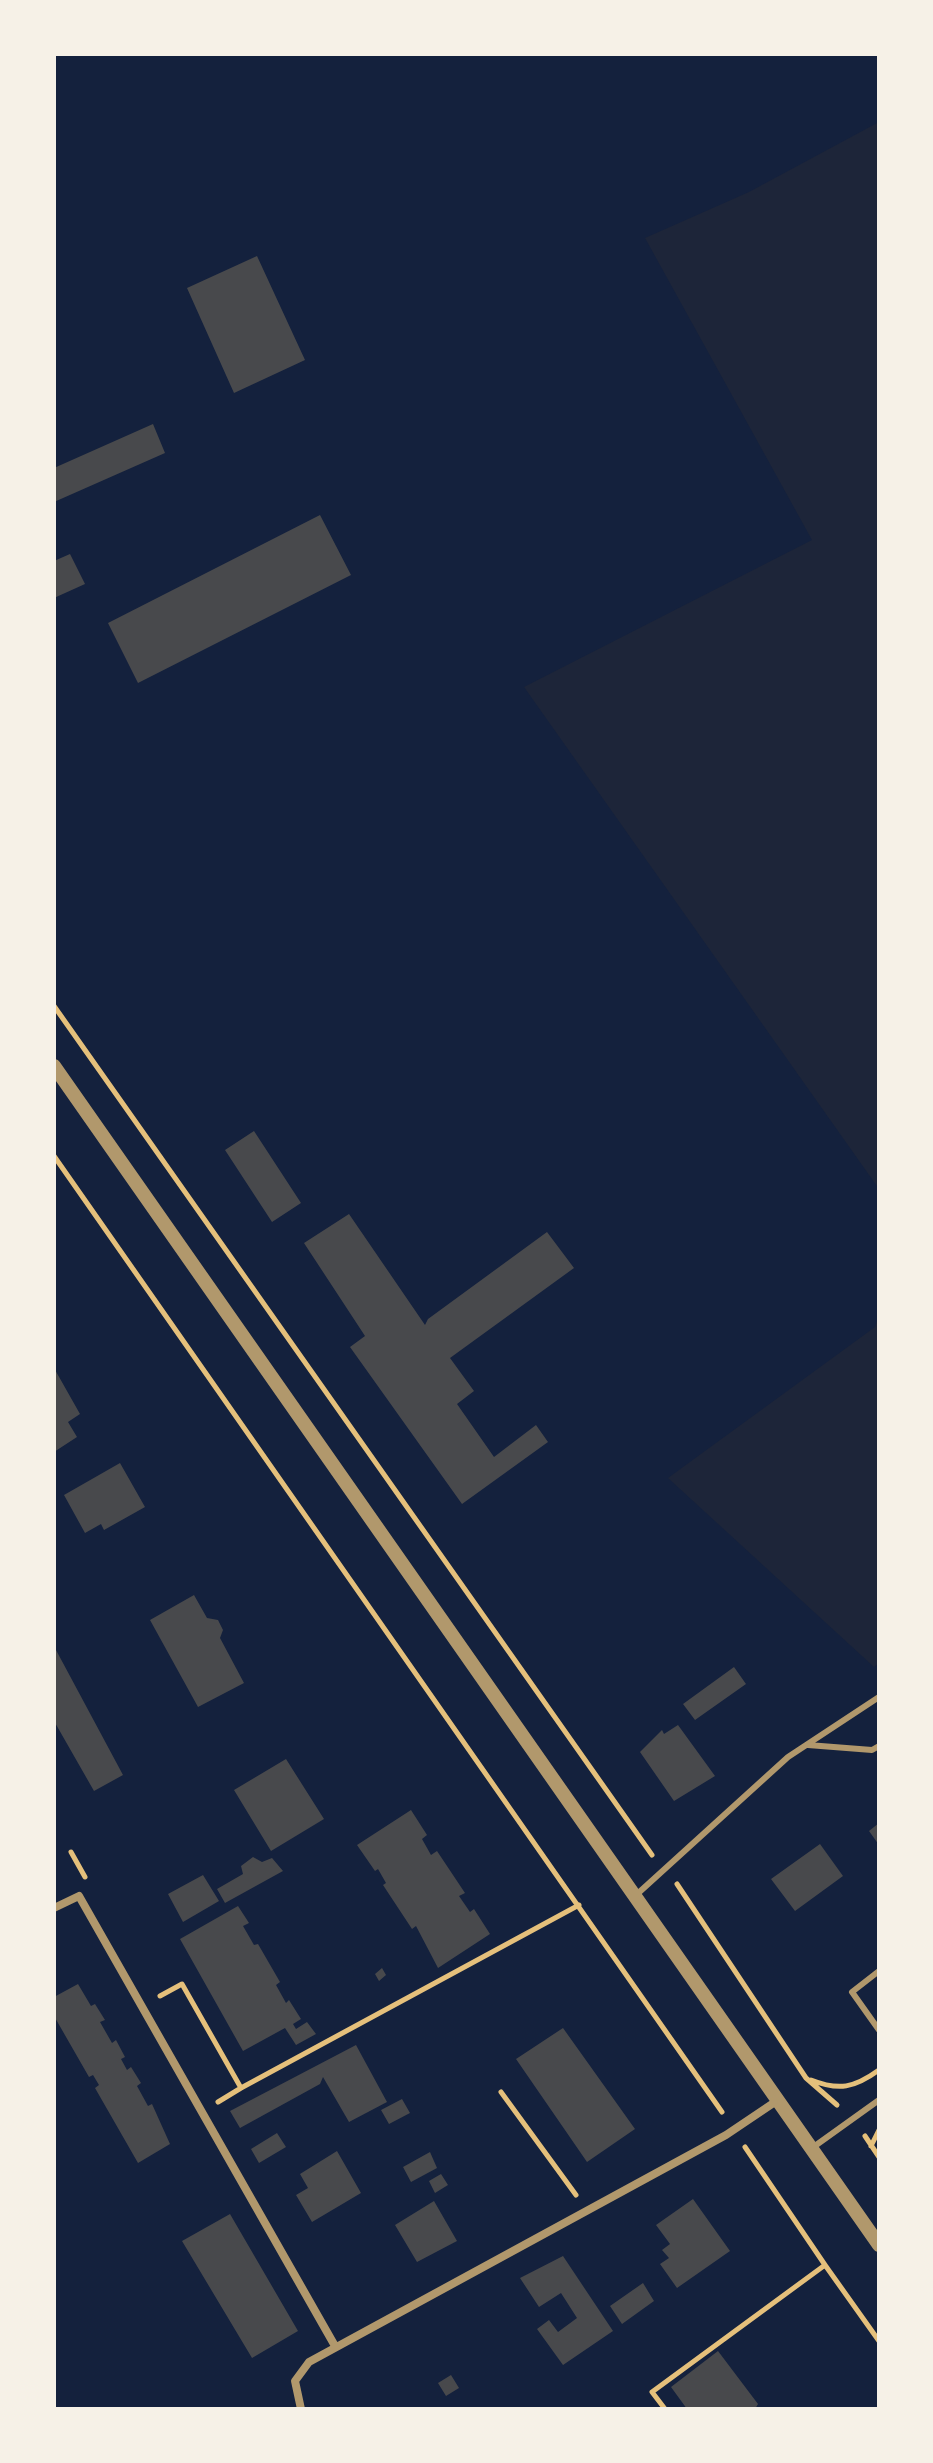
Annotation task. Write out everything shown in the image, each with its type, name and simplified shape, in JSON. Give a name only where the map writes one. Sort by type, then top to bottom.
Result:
[{"type":"street","points":[[54,1066],[879,2245]]},
{"type":"street","points":[[54,1908],[79,1896],[335,2346]]},
{"type":"street","points":[[300,2407],[295,2381],[309,2362],[726,2135],[778,2100]]},
{"type":"lane","points":[[635,1896],[806,1745],[879,1697]]},
{"type":"lane","points":[[806,1745],[872,1750],[879,1746]]},
{"type":"lane","points":[[879,1971],[852,1992],[879,2030]]},
{"type":"lane","points":[[812,2148],[879,2100]]},
{"type":"path","points":[[54,1006],[663,1870],[681,1888],[806,2078],[853,2118],[879,2157]]},
{"type":"path","points":[[54,1156],[722,2112]]},
{"type":"path","points":[[141,2005],[182,1984],[241,2088],[579,1905]]},
{"type":"path","points":[[806,2078],[833,2089],[856,2086],[879,2070]]},
{"type":"path","points":[[871,2146],[879,2130]]},
{"type":"path","points":[[665,2409],[652,2392],[825,2265],[879,2341]]},
{"type":"shaded area","points":[[879,122],[879,1189],[524,687],[812,540],[645,238],[749,192]]},
{"type":"shaded area","points":[[879,1315],[879,1663],[874,1667],[668,1478],[875,1327]]},
{"type":"building","points":[[257,256],[305,360],[234,393],[187,288]]},
{"type":"building","points":[[153,424],[165,453],[54,502],[54,468]]},
{"type":"building","points":[[320,515],[351,575],[138,683],[108,623]]},
{"type":"building","points":[[70,554],[85,584],[54,598],[54,561]]},
{"type":"building","points":[[254,1131],[301,1203],[272,1222],[225,1150]]},
{"type":"building","points":[[349,1214],[425,1325],[428,1319],[547,1232],[574,1268],[450,1358],[474,1391],[457,1404],[494,1457],[536,1425],[548,1442],[462,1504],[350,1347],[365,1336],[304,1243]]},
{"type":"building","points":[[54,1368],[80,1414],[68,1422],[77,1437],[54,1452]]},
{"type":"building","points":[[120,1463],[145,1507],[104,1530],[101,1524],[85,1533],[64,1495]]},
{"type":"building","points":[[194,1595],[207,1618],[218,1620],[223,1630],[220,1638],[244,1683],[198,1707],[150,1620]]},
{"type":"building","points":[[56,1650],[123,1775],[94,1791],[54,1721]]},
{"type":"building","points":[[734,1667],[746,1684],[695,1720],[683,1704]]},
{"type":"building","points":[[678,1725],[715,1776],[674,1801],[640,1752],[662,1730],[664,1734]]},
{"type":"building","points":[[286,1759],[324,1819],[271,1851],[234,1790]]},
{"type":"building","points":[[411,1810],[427,1835],[422,1839],[431,1855],[437,1851],[465,1893],[459,1896],[470,1912],[474,1909],[490,1934],[438,1968],[416,1926],[412,1929],[383,1885],[386,1883],[378,1869],[375,1871],[357,1845]]},
{"type":"building","points":[[879,1823],[879,1845],[869,1831]]},
{"type":"building","points":[[820,1844],[843,1876],[795,1911],[771,1879]]},
{"type":"building","points":[[253,1857],[262,1862],[272,1858],[283,1871],[225,1903],[217,1889],[243,1874],[241,1866]]},
{"type":"building","points":[[203,1875],[219,1901],[183,1922],[168,1894]]},
{"type":"building","points":[[238,1906],[249,1923],[243,1926],[254,1945],[258,1944],[280,1982],[276,1985],[286,2003],[289,2000],[301,2019],[293,2024],[296,2029],[307,2022],[316,2034],[296,2045],[285,2028],[243,2051],[180,1939]]},
{"type":"building","points":[[382,1968],[386,1975],[379,1981],[375,1974]]},
{"type":"building","points":[[78,1984],[91,2006],[95,2004],[105,2020],[100,2022],[112,2043],[116,2040],[125,2057],[121,2059],[127,2070],[131,2067],[141,2083],[137,2086],[148,2106],[152,2104],[170,2144],[138,2163],[95,2088],[99,2085],[93,2075],[89,2077],[54,2016],[54,1997]]},
{"type":"building","points":[[563,2028],[635,2129],[587,2162],[516,2059]]},
{"type":"building","points":[[356,2045],[387,2102],[349,2122],[323,2077],[320,2084],[240,2128],[230,2111]]},
{"type":"building","points":[[402,2099],[410,2113],[389,2124],[381,2110]]},
{"type":"building","points":[[277,2133],[286,2147],[259,2163],[251,2149]]},
{"type":"building","points":[[337,2151],[361,2193],[312,2222],[296,2195],[308,2188],[300,2174]]},
{"type":"building","points":[[430,2152],[437,2168],[411,2182],[403,2167]]},
{"type":"building","points":[[441,2174],[448,2185],[435,2193],[429,2181]]},
{"type":"building","points":[[693,2199],[730,2251],[677,2288],[660,2264],[669,2258],[662,2250],[670,2244],[656,2225]]},
{"type":"building","points":[[434,2201],[457,2241],[417,2262],[395,2225]]},
{"type":"building","points":[[230,2214],[298,2331],[252,2358],[182,2241]]},
{"type":"building","points":[[563,2256],[613,2331],[563,2365],[537,2329],[549,2320],[558,2332],[577,2318],[561,2293],[539,2307],[520,2278]]},
{"type":"building","points":[[643,2283],[654,2301],[622,2324],[610,2306]]},
{"type":"building","points":[[718,2351],[758,2404],[755,2409],[687,2409],[671,2387]]},
{"type":"building","points":[[451,2375],[459,2388],[446,2396],[438,2383]]}]
